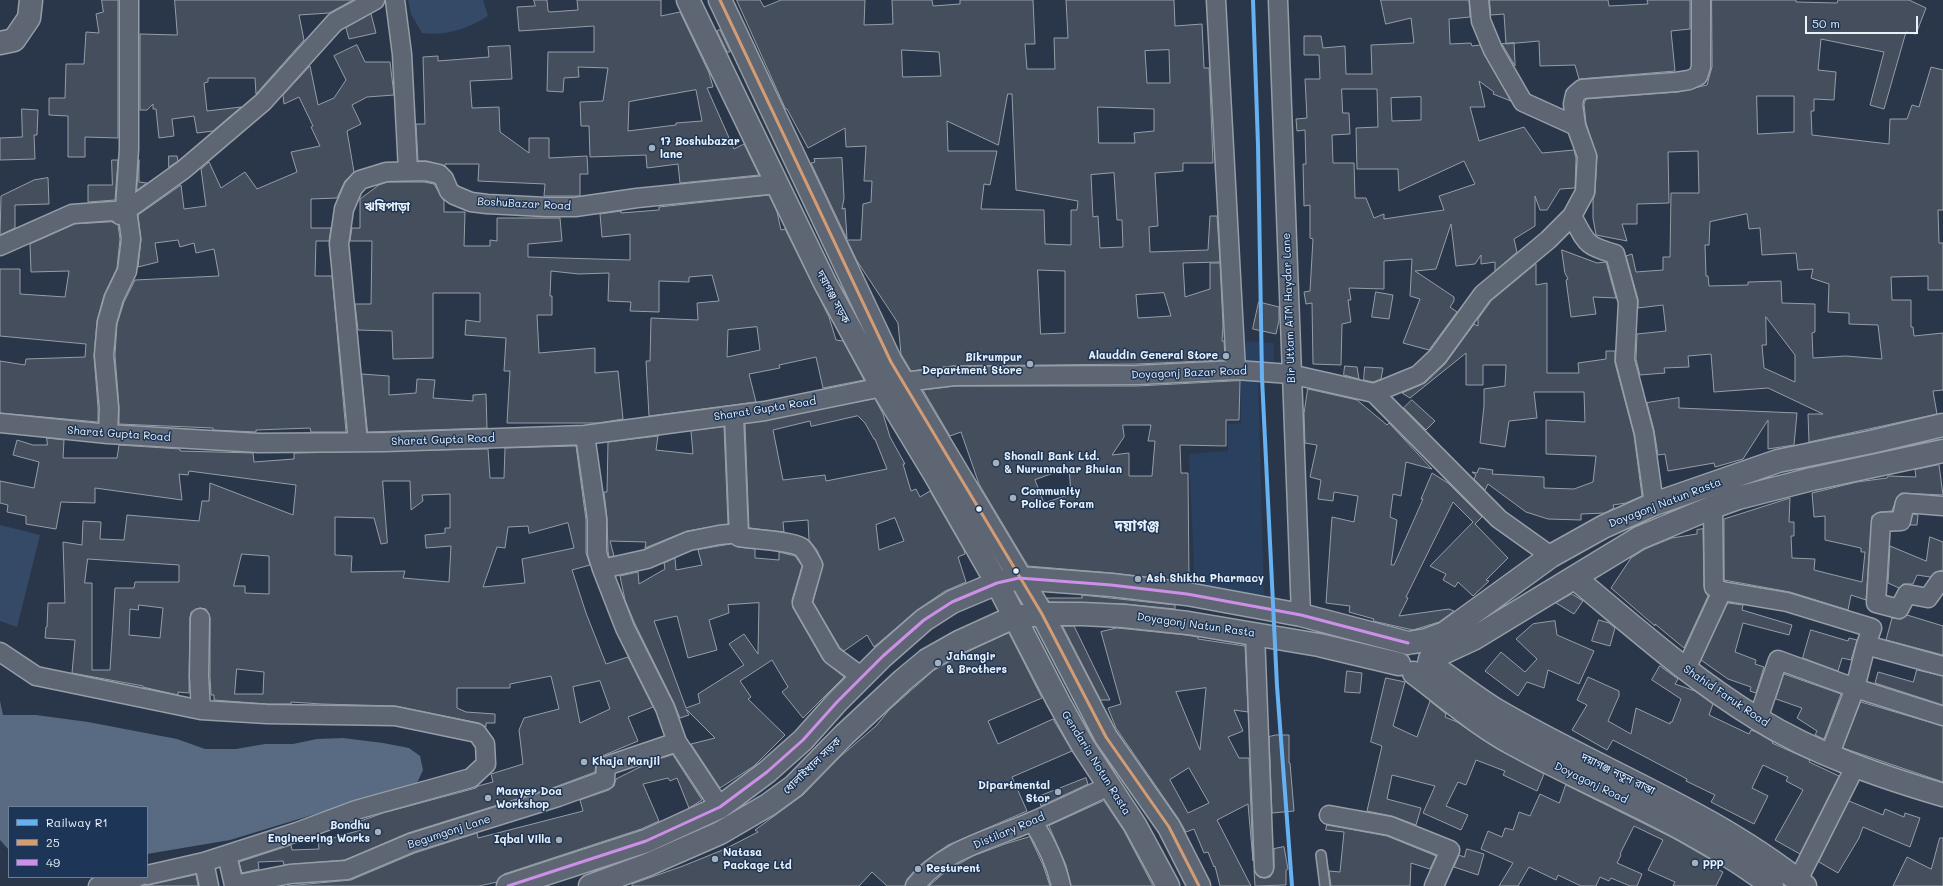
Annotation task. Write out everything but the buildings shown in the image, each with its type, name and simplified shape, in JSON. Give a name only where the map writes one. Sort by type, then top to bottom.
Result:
[{"type":"main road","points":[[0,43],[14,40],[29,18],[31,0]]},
{"type":"main road","name":"দয়াগঞ্জ সড়ক","points":[[688,0],[825,284],[882,387],[934,473],[997,583]]},
{"type":"main road","name":"দয়াগঞ্জ সড়ক","points":[[720,0],[765,93],[847,272],[891,362],[1019,578],[1042,614],[1096,721],[1169,827],[1199,886]]},
{"type":"main road","name":"Doyagonj Natun Rasta","points":[[1019,578],[1111,585],[1187,594],[1301,615],[1411,643],[1426,640],[1445,633],[1551,556],[1603,527],[1654,504],[1778,461],[1871,442],[1943,425]]},
{"type":"main road","name":"Doyagonj Natun Rasta","points":[[1014,617],[1042,614],[1124,616],[1255,633],[1418,665],[1456,648],[1575,578],[1639,538],[1713,507],[1738,498],[1812,479],[1943,451]]},
{"type":"main road","points":[[1654,504],[1661,529]]},
{"type":"main road","name":"Shahid Faruk Road","points":[[1551,556],[1575,578],[1686,669],[1758,719],[1829,756],[1855,767],[1943,795]]},
{"type":"main road","points":[[511,886],[646,841],[720,807],[767,772],[803,740],[862,677],[924,620],[952,602],[997,583],[1019,578]]},
{"type":"main road","name":"Gendaria Notun Rasta","points":[[997,583],[1074,732],[1135,825],[1168,886]]},
{"type":"main road","name":"ধোলাইখাল সড়ক","points":[[590,886],[648,865],[720,833],[768,805],[794,786],[844,735],[903,680],[927,660],[959,642],[1014,617]]},
{"type":"main road","points":[[1411,643],[1425,647],[1429,652],[1418,665]]},
{"type":"main road","points":[[1455,681],[1451,666],[1451,658],[1456,648]]},
{"type":"main road","name":"দয়াগঞ্জ নতুন রাস্তা","points":[[1418,665],[1455,681],[1494,709],[1566,748],[1654,791],[1751,847],[1801,883]]},
{"type":"main road","name":"Doyagonj Road","points":[[1418,665],[1476,719],[1515,745],[1672,823],[1722,852],[1772,886]]},
{"type":"main road","points":[[1074,732],[1096,721]]},
{"type":"street","points":[[123,212],[129,149],[129,0]]},
{"type":"street","points":[[123,212],[183,170],[263,102],[335,22],[374,0]]},
{"type":"street","points":[[394,0],[402,54],[408,170]]},
{"type":"street","points":[[1216,0],[1236,370]]},
{"type":"street","name":"Bir Uttam ATM Haydar Lane","points":[[1278,0],[1290,295],[1290,374],[1301,615]]},
{"type":"street","points":[[1478,0],[1481,21],[1493,50],[1523,102],[1576,126]]},
{"type":"street","points":[[1551,556],[1499,519],[1374,393],[1418,375],[1438,356],[1483,294],[1548,240],[1572,216],[1585,192],[1587,156],[1576,126],[1573,104],[1575,95],[1582,89],[1676,82],[1689,80],[1698,76],[1701,67],[1701,0]]},
{"type":"street","name":"BoshuBazar Road","points":[[358,442],[339,244],[344,209],[353,188],[360,180],[386,172],[425,170],[440,174],[449,191],[454,195],[472,202],[546,207],[575,207],[637,198],[777,184]]},
{"type":"street","points":[[0,246],[72,214],[128,212],[131,239],[127,271],[114,298],[107,322],[104,355],[109,408],[108,434]]},
{"type":"street","points":[[1572,216],[1586,242],[1597,249],[1615,254],[1628,302],[1625,360],[1644,433],[1654,504]]},
{"type":"street","name":"Doyagonj Bazar Road","points":[[904,382],[954,376],[1098,376],[1236,370],[1290,374],[1374,393]]},
{"type":"street","name":"Sharat Gupta Road","points":[[0,423],[108,434],[259,443],[358,442],[585,435],[765,411],[882,387]]},
{"type":"street","points":[[734,415],[739,537],[786,543],[800,547],[805,552],[813,565],[802,602],[832,655],[862,677]]},
{"type":"street","points":[[585,435],[597,519],[597,553],[602,569],[625,628],[665,708],[677,742],[720,807]]},
{"type":"street","points":[[1829,756],[1855,688],[1869,637],[1876,603],[1881,522],[1901,521],[1905,503],[1943,506]]},
{"type":"street","points":[[1713,507],[1714,586],[1722,591],[1787,602],[1869,637],[1943,666]]},
{"type":"street","points":[[602,569],[647,559],[689,541],[739,533]]},
{"type":"street","points":[[1876,603],[1899,608],[1907,594],[1928,598],[1940,581],[1943,581]]},
{"type":"street","points":[[1686,669],[1722,591]]},
{"type":"street","points":[[200,618],[199,676],[201,710]]},
{"type":"street","points":[[1255,633],[1264,868]]},
{"type":"street","points":[[0,652],[36,676],[201,710],[267,714],[395,716],[476,733],[485,744],[486,764],[471,778],[356,810],[297,832],[204,862],[148,875]]},
{"type":"street","points":[[1758,719],[1778,660],[1855,688],[1943,716]]},
{"type":"street","name":"Begumgonj Lane","points":[[227,855],[234,885],[290,874],[347,870],[411,843],[558,797],[605,780],[606,766],[677,742]]},
{"type":"street","points":[[1801,883],[1855,767]]},
{"type":"street","name":"Distilary Road","points":[[915,886],[932,869],[957,852],[1033,822],[1108,786]]},
{"type":"street","points":[[1329,815],[1390,826],[1450,850],[1434,886]]},
{"type":"street","points":[[1033,822],[1043,838],[1059,875],[1061,886]]},
{"type":"street","points":[[204,862],[208,886]]},
{"type":"street","points":[[98,886],[134,878]]},
{"type":"lane","points":[[1321,855],[1325,886]]},
{"type":"shaded area","points":[[408,0],[483,0],[488,16],[464,28],[440,33],[422,33],[411,14]]},
{"type":"shaded area","points":[[1246,341],[1274,343],[1274,365],[1246,361]]},
{"type":"shaded area","points":[[1258,376],[1264,602],[1195,587],[1189,454],[1228,451],[1228,424],[1241,423],[1240,377]]},
{"type":"shaded area","points":[[0,525],[40,535],[17,627],[0,621]]},
{"type":"shaded area","points":[[0,701],[3,715],[36,715],[88,722],[177,739],[205,749],[236,749],[265,744],[293,744],[317,739],[343,738],[383,743],[409,748],[420,756],[423,770],[417,783],[230,840],[148,854],[148,806],[8,806],[8,849],[0,840]]},
{"type":"rail line","name":"R1","points":[[1253,0],[1258,145],[1262,378],[1277,686],[1292,886]]},
{"type":"transit line","name":"25","points":[[720,0],[891,362],[1042,614],[1106,737],[1169,827],[1199,886]]},
{"type":"transit line","name":"49","points":[[508,886],[646,841],[720,807],[767,772],[803,740],[837,702],[883,656],[924,620],[952,602],[997,583],[1019,578],[1111,585],[1187,594],[1301,615],[1408,643]]},
{"type":"place","name":"17 Boshubazar lane","points":[[652,148]]},
{"type":"place","name":"Alauddin General Store","points":[[1226,356]]},
{"type":"place","name":"Bikrumpur Department Store","points":[[1030,364]]},
{"type":"place","name":"Shonali Bank Ltd. & Nurunnahar Bhuian","points":[[996,463]]},
{"type":"place","name":"Community Police Foram","points":[[1013,498]]},
{"type":"place","name":"Ash Shikha Pharmacy","points":[[1138,579]]},
{"type":"place","name":"Jahangir & Brothers","points":[[938,663]]},
{"type":"place","name":"Khaja Manjil","points":[[584,762]]},
{"type":"place","name":"Dipartmental Stor","points":[[1058,792]]},
{"type":"place","name":"Maayer Doa Workshop","points":[[488,798]]},
{"type":"place","name":"Bondhu Engineering Works","points":[[378,832]]},
{"type":"place","name":"Iqbal Villa","points":[[559,840]]},
{"type":"place","name":"Natasa Package Ltd","points":[[715,859]]},
{"type":"place","name":"ppp","points":[[1695,863]]},
{"type":"place","name":"Resturent","points":[[918,869]]},
{"type":"district","name":"ঋষিপাড়া","points":[[387,207]]},
{"type":"district","name":"দয়াগঞ্জ","points":[[1137,526]]}]
